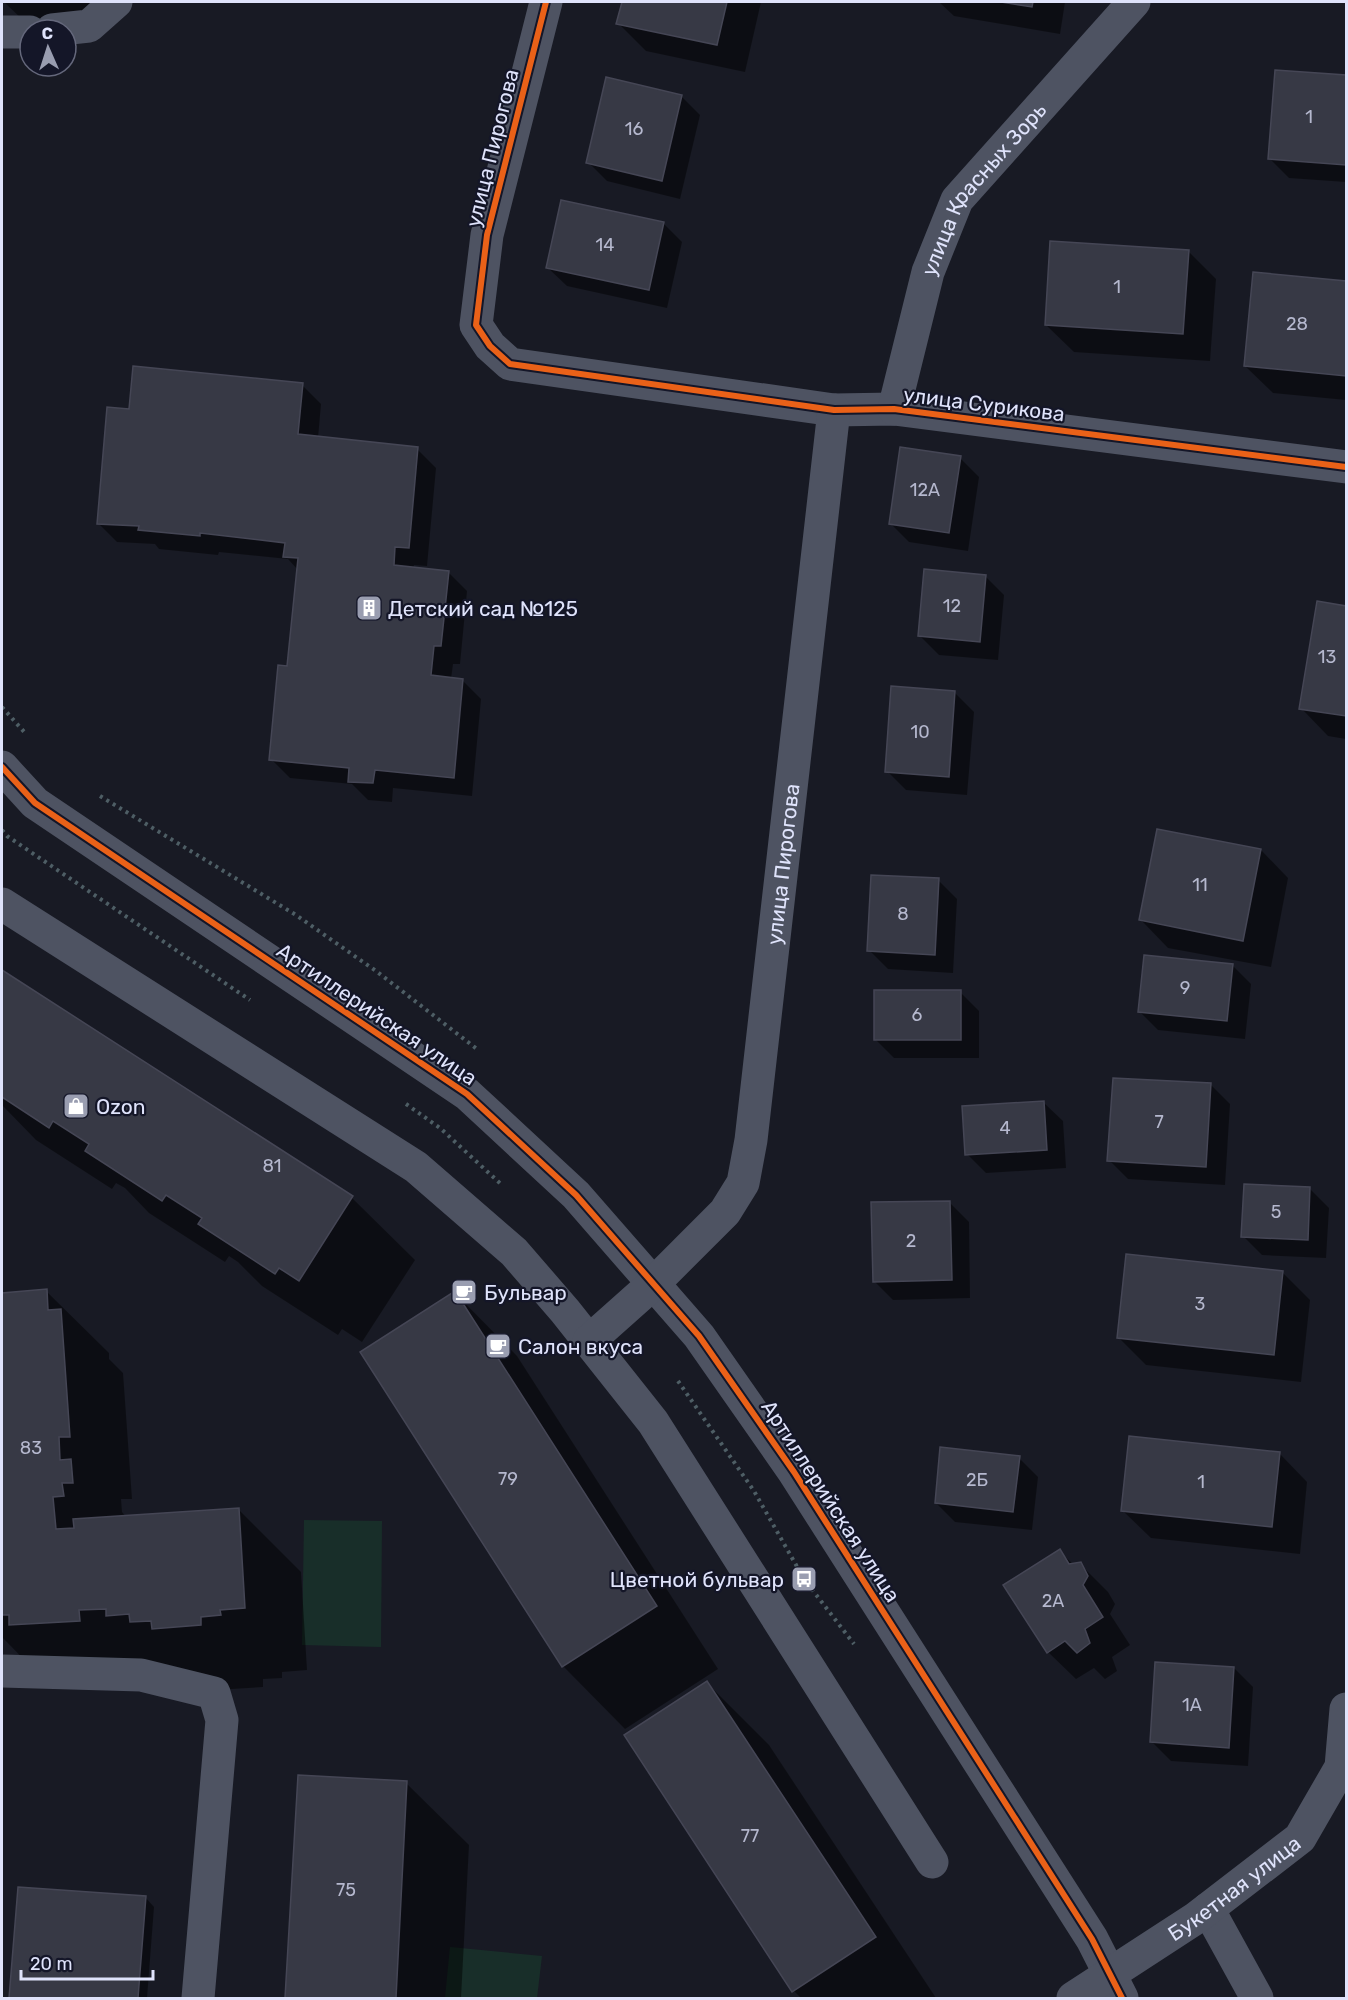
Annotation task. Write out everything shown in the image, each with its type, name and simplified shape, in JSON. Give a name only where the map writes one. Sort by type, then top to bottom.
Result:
[{"type":"street","points":[[78,27],[89,26],[116,2]]},
{"type":"street","name":"улица Пирогова","points":[[510,364],[490,346],[476,325],[486,235],[546,2]]},
{"type":"street","name":"улица Красных Зорь","points":[[894,409],[928,272],[957,200],[1134,2]]},
{"type":"street","points":[[2,32],[18,32]]},
{"type":"street","name":"улица Сурикова","points":[[510,364],[834,410],[894,409],[1347,467]]},
{"type":"street","name":"улица Пирогова","points":[[589,1341],[653,1284],[725,1212],[743,1183],[751,1140],[834,410]]},
{"type":"street","name":"Артиллерийская улица","points":[[2,767],[35,803],[467,1094],[576,1195],[699,1336],[794,1472],[1092,1939],[1116,1987]]},
{"type":"street","points":[[2,904],[416,1167],[514,1252],[653,1422],[932,1862]]},
{"type":"street","points":[[2,1671],[141,1675],[214,1693],[222,1720],[198,1998]]},
{"type":"street","name":"Букетная улица","points":[[1073,1998],[1116,1987],[1208,1909],[1300,1838],[1341,1767],[1347,1709]]},
{"type":"street","points":[[1208,1909],[1257,1998]]},
{"type":"green space","points":[[304,1520],[382,1521],[381,1647],[302,1645]]},
{"type":"green space","points":[[450,1947],[542,1956],[537,1998],[445,1998]]},
{"type":"building","points":[[622,2],[727,2],[717,45],[616,24]]},
{"type":"building","points":[[1001,2],[1033,2],[1032,7]]},
{"type":"building","points":[[1275,70],[1346,75],[1346,165],[1268,159]]},
{"type":"building","points":[[606,77],[682,95],[662,181],[586,163]]},
{"type":"building","points":[[561,200],[664,222],[649,290],[546,268]]},
{"type":"building","points":[[1050,241],[1189,250],[1183,334],[1045,325]]},
{"type":"building","points":[[1253,272],[1346,281],[1346,376],[1244,366]]},
{"type":"building","name":"Детский сад №125","points":[[133,366],[303,383],[298,434],[418,447],[409,548],[395,547],[394,565],[449,571],[441,646],[434,646],[431,675],[463,679],[454,778],[375,770],[373,783],[348,782],[349,768],[269,760],[278,665],[287,666],[298,558],[283,557],[285,543],[200,533],[200,536],[138,530],[139,526],[97,524],[107,407],[129,409]]},
{"type":"building","points":[[900,447],[961,456],[949,533],[889,524]]},
{"type":"building","points":[[924,569],[986,575],[980,642],[918,636]]},
{"type":"building","points":[[1317,601],[1346,606],[1346,716],[1299,709]]},
{"type":"building","points":[[891,686],[955,691],[949,777],[885,772]]},
{"type":"building","points":[[1157,829],[1261,849],[1243,941],[1139,920]]},
{"type":"building","points":[[871,875],[939,878],[935,955],[867,951]]},
{"type":"building","points":[[1144,955],[1233,964],[1227,1021],[1138,1012]]},
{"type":"building","points":[[2,970],[353,1196],[299,1281],[279,1268],[275,1274],[198,1224],[202,1218],[166,1195],[162,1201],[85,1151],[89,1144],[53,1121],[49,1128],[2,1097]]},
{"type":"building","points":[[874,990],[961,990],[961,1040],[874,1040]]},
{"type":"building","points":[[1113,1078],[1211,1083],[1206,1167],[1107,1161]]},
{"type":"building","points":[[1044,1101],[1047,1150],[965,1155],[962,1106]]},
{"type":"building","points":[[1244,1184],[1310,1187],[1308,1240],[1241,1237]]},
{"type":"building","points":[[950,1201],[952,1280],[873,1282],[871,1202]]},
{"type":"building","points":[[1126,1254],[1283,1271],[1274,1355],[1117,1338]]},
{"type":"building","points":[[47,1289],[48,1310],[61,1309],[70,1437],[59,1437],[60,1460],[71,1459],[73,1483],[62,1483],[64,1496],[53,1497],[56,1529],[74,1528],[73,1519],[239,1508],[245,1608],[220,1610],[221,1615],[201,1617],[201,1625],[152,1629],[151,1621],[130,1622],[129,1614],[106,1616],[106,1609],[79,1610],[80,1621],[9,1625],[9,1615],[2,1615],[2,1293]]},
{"type":"building","points":[[455,1291],[657,1606],[562,1667],[360,1352]]},
{"type":"building","points":[[1129,1436],[1280,1452],[1272,1527],[1121,1511]]},
{"type":"building","points":[[940,1447],[1020,1456],[1013,1512],[935,1503]]},
{"type":"building","points":[[1060,1549],[1069,1564],[1081,1562],[1088,1576],[1083,1585],[1103,1617],[1085,1629],[1090,1643],[1077,1653],[1065,1641],[1047,1653],[1003,1585]]},
{"type":"building","points":[[1155,1662],[1234,1667],[1229,1748],[1150,1742]]},
{"type":"building","points":[[707,1681],[876,1937],[792,1992],[624,1735]]},
{"type":"building","points":[[298,1775],[407,1781],[396,1998],[285,1998]]},
{"type":"building","points":[[18,1887],[146,1896],[138,1998],[9,1998]]},
{"type":"cycle path","points":[[546,2],[487,235],[476,325],[490,346],[510,364],[834,410],[894,409],[1346,467]]},
{"type":"cycle path","points":[[2,767],[35,803],[467,1094],[576,1195],[699,1336],[794,1472],[1092,1939],[1122,1998]]},
{"type":"place","name":"Детский сад №125","points":[[369,608]]},
{"type":"place","name":"Ozon","points":[[76,1106]]},
{"type":"place","name":"Бульвар","points":[[464,1292]]},
{"type":"place","name":"Салон вкуса","points":[[498,1346]]},
{"type":"place","name":"Цветной бульвар","points":[[804,1579]]}]
